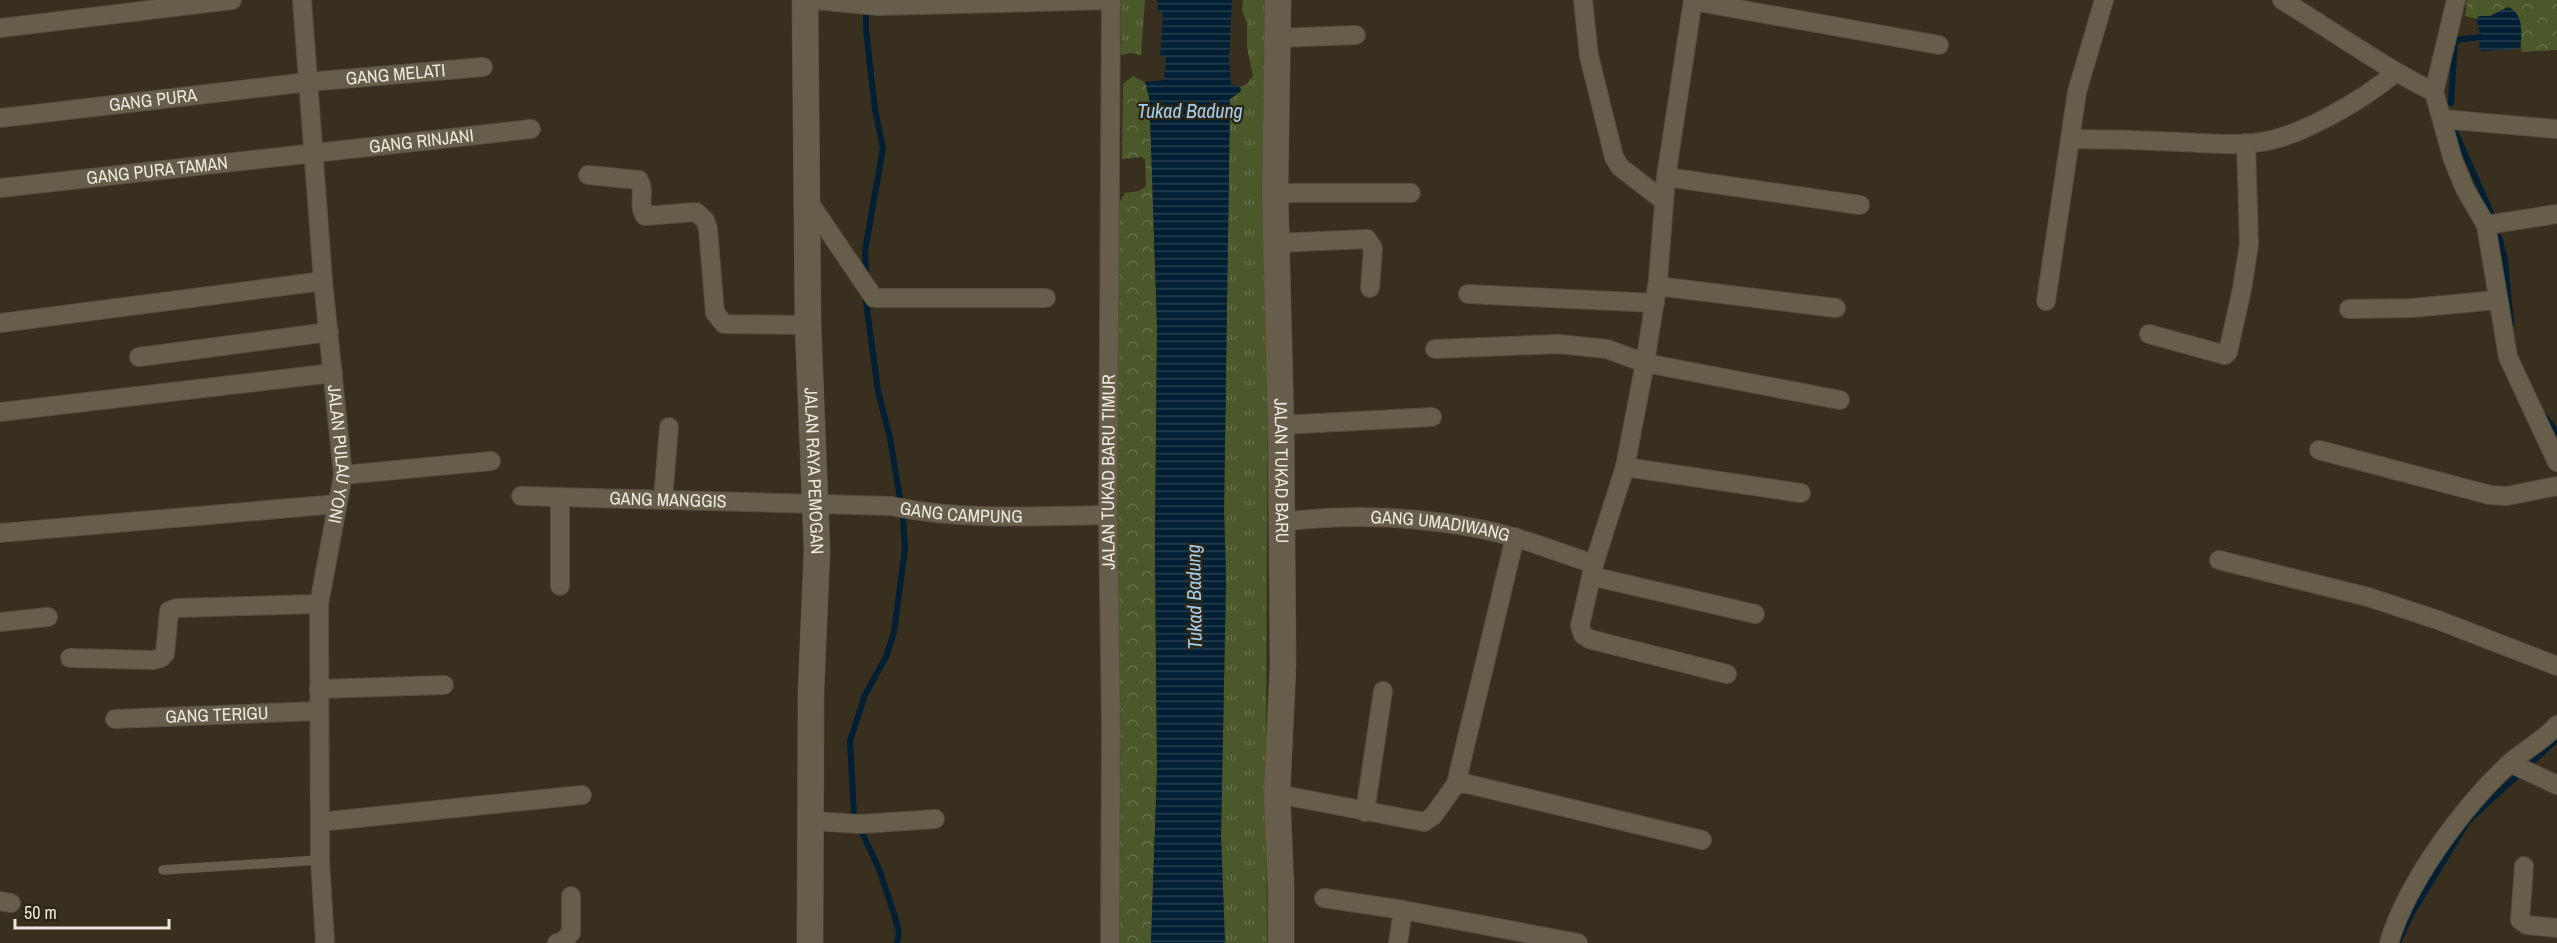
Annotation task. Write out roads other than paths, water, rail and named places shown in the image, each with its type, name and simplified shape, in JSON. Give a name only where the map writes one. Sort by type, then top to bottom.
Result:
[{"type":"street","points":[[0,28],[232,0]]},
{"type":"street","name":"JALAN PULAU YONI","points":[[302,0],[323,281],[343,475],[319,604],[320,860],[325,943]]},
{"type":"street","name":"JALAN RAYA PEMOGAN","points":[[805,0],[808,326],[817,550],[811,691],[821,823],[810,943]]},
{"type":"street","points":[[815,0],[878,6],[1111,0]]},
{"type":"street","name":"JALAN TUKAD BARU TIMUR","points":[[1110,943],[1111,728],[1108,514],[1111,0]]},
{"type":"street","name":"JALAN TUKAD BARU","points":[[1278,0],[1275,193],[1282,522],[1283,665],[1277,794],[1281,943]]},
{"type":"street","points":[[1583,0],[1589,56],[1614,157],[1620,167],[1664,201]]},
{"type":"street","points":[[2046,301],[2077,92],[2104,0]]},
{"type":"street","points":[[2282,0],[2355,44],[2396,73],[2434,92]]},
{"type":"street","points":[[2456,0],[2434,92],[2453,160],[2465,189],[2486,225],[2508,357],[2557,462]]},
{"type":"street","points":[[1727,674],[1586,637],[1580,626],[1593,570],[1625,466],[1644,363],[1656,295],[1666,177],[1693,1],[1939,45]]},
{"type":"street","points":[[1276,38],[1356,34]]},
{"type":"street","name":"GANG MELATI","points":[[308,82],[483,67]]},
{"type":"street","points":[[2070,139],[2246,143],[2272,140],[2291,134],[2373,92],[2396,73]]},
{"type":"street","name":"GANG PURA","points":[[0,118],[308,82]]},
{"type":"street","points":[[2442,119],[2557,129]]},
{"type":"street","name":"GANG RINJANI","points":[[314,154],[531,129]]},
{"type":"street","points":[[2149,334],[2224,355],[2228,352],[2242,290],[2249,244],[2246,143]]},
{"type":"street","name":"GANG PURA TAMAN","points":[[0,188],[314,154]]},
{"type":"street","points":[[588,175],[639,180],[643,187],[641,208],[645,216],[696,212],[700,215],[708,229],[715,313],[724,324],[808,326]]},
{"type":"street","points":[[1666,177],[1860,206]]},
{"type":"street","points":[[1275,193],[1411,193]]},
{"type":"street","points":[[807,200],[874,298],[1046,298]]},
{"type":"street","points":[[2486,225],[2557,214]]},
{"type":"street","points":[[1276,243],[1367,239],[1373,248],[1370,288]]},
{"type":"street","points":[[0,323],[323,281]]},
{"type":"street","points":[[1468,294],[1656,295],[1836,308]]},
{"type":"street","points":[[2349,309],[2412,308],[2497,300]]},
{"type":"street","points":[[139,357],[329,332]]},
{"type":"street","points":[[1435,349],[1558,344],[1607,349],[1644,363],[1840,400]]},
{"type":"street","points":[[0,412],[333,373]]},
{"type":"street","points":[[1281,425],[1432,417]]},
{"type":"street","points":[[663,499],[669,427]]},
{"type":"street","points":[[2319,450],[2490,495],[2506,496],[2557,486]]},
{"type":"street","points":[[343,475],[491,461]]},
{"type":"street","points":[[1625,466],[1801,493]]},
{"type":"street","name":"GANG MANGGIS","points":[[521,496],[560,499],[663,499],[815,504]]},
{"type":"street","points":[[560,499],[560,586]]},
{"type":"street","points":[[0,533],[337,504]]},
{"type":"street","name":"GANG CAMPUNG","points":[[815,504],[891,506],[924,513],[1017,516],[1108,514]]},
{"type":"street","name":"GANG UMADIWANG","points":[[1282,522],[1337,516],[1420,520],[1471,527],[1515,537],[1593,570],[1755,614]]},
{"type":"street","points":[[1277,794],[1424,822],[1433,816],[1456,784],[1515,537]]},
{"type":"street","points":[[2219,560],[2368,597],[2438,620],[2557,666]]},
{"type":"street","points":[[70,658],[153,660],[161,658],[165,654],[169,611],[177,608],[319,604]]},
{"type":"street","points":[[0,622],[48,617]]},
{"type":"street","points":[[319,689],[444,685]]},
{"type":"street","points":[[1365,812],[1383,692]]},
{"type":"street","name":"GANG TERIGU","points":[[115,719],[319,711]]},
{"type":"street","points":[[2389,943],[2398,918],[2426,868],[2465,813],[2519,768],[2557,725]]},
{"type":"street","points":[[2519,768],[2557,785]]},
{"type":"street","points":[[1456,784],[1468,784],[1702,840]]},
{"type":"street","points":[[320,822],[582,795]]},
{"type":"street","points":[[821,823],[861,824],[935,819]]},
{"type":"street","points":[[2524,866],[2520,920],[2527,925],[2557,928]]},
{"type":"street","points":[[558,943],[571,933],[572,896]]},
{"type":"street","points":[[1324,898],[1403,910],[1543,939],[1578,943]]},
{"type":"street","points":[[1398,943],[1403,910]]},
{"type":"lane","points":[[163,870],[320,860]]},
{"type":"water","name":"Tukad Badung","points":[[1157,0],[1232,0],[1229,59],[1231,84],[1240,87],[1241,91],[1230,99],[1224,510],[1226,579],[1221,836],[1225,943],[1151,943],[1157,771],[1155,545],[1157,326],[1149,97],[1145,82],[1164,80],[1166,57],[1160,56],[1163,14],[1158,10]]},
{"type":"water","points":[[2508,7],[2517,14],[2519,19],[2520,49],[2481,51],[2479,47],[2481,37],[2476,20],[2480,16],[2490,16]]},
{"type":"waterway","points":[[866,6],[866,30],[875,110],[883,148],[865,251],[866,275]]},
{"type":"waterway","points":[[2451,103],[2455,40],[2481,37]]},
{"type":"waterway","points":[[2454,129],[2492,215]]},
{"type":"waterway","points":[[2499,237],[2505,260],[2511,324]]},
{"type":"waterway","points":[[865,294],[878,391],[890,438],[903,517],[905,549],[894,632],[886,657],[865,695],[850,741],[854,815],[879,869],[899,932],[897,943]]},
{"type":"waterway","points":[[2544,416],[2557,432]]},
{"type":"waterway","points":[[2399,940],[2412,913],[2468,821],[2557,739]]}]
